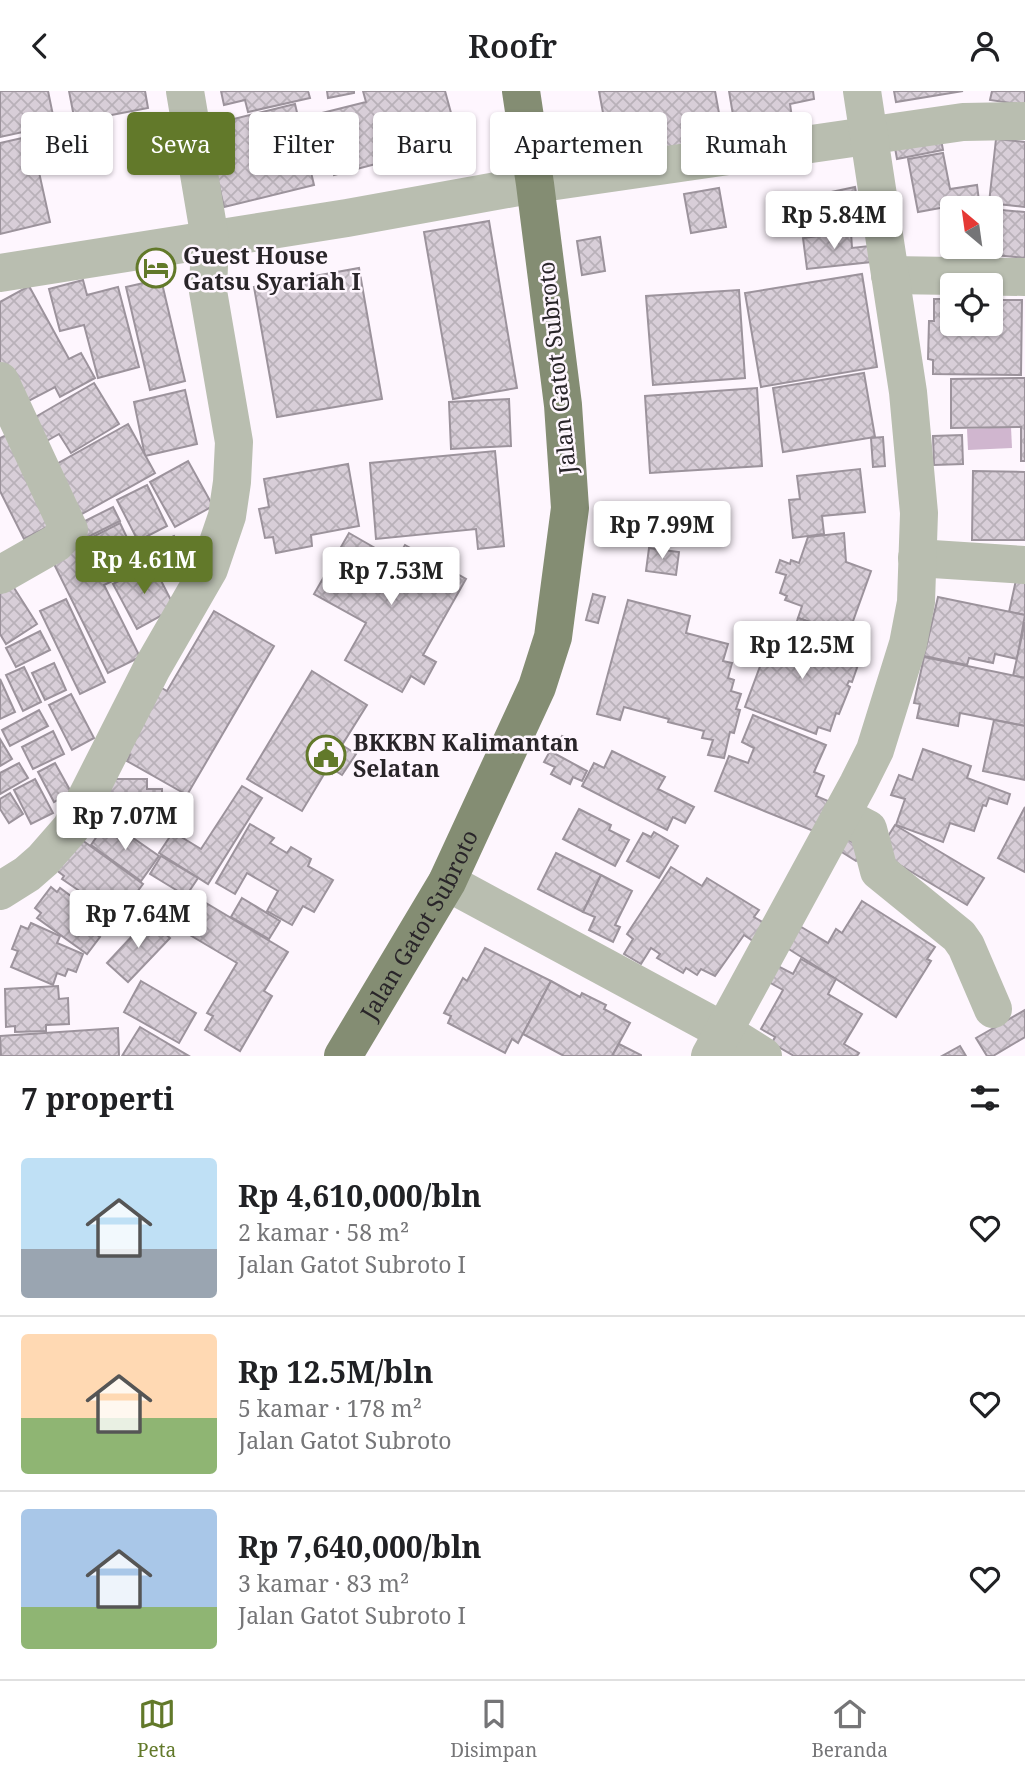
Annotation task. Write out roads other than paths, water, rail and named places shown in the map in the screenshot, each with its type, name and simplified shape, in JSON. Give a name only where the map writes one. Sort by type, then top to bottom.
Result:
[{"type":"main road","name":"Jalan Gatot Subroto","points":[[342,1056],[447,882],[537,687],[553,637],[570,508],[563,405],[521,91]]},
{"type":"street","points":[[0,891],[43,860],[71,828],[152,669],[209,569],[227,516],[234,442],[208,291],[209,239],[186,91]]},
{"type":"street","points":[[716,1044],[875,750],[908,644],[916,602],[919,513],[908,392],[862,91]]},
{"type":"street","points":[[0,272],[347,218],[535,184],[963,122],[1025,121]]},
{"type":"street","points":[[890,275],[1025,277]]},
{"type":"street","points":[[0,381],[69,530],[56,543],[0,575]]},
{"type":"street","points":[[917,558],[1025,565]]},
{"type":"street","points":[[841,815],[869,829],[878,871],[959,936],[967,946],[993,1009]]},
{"type":"street","points":[[447,882],[716,1044],[763,1056]]},
{"type":"place","name":"Guest House Gatsu Syariah I","points":[[156,268]]},
{"type":"place","name":"BKKBN Kalimantan Selatan","points":[[326,755]]}]
